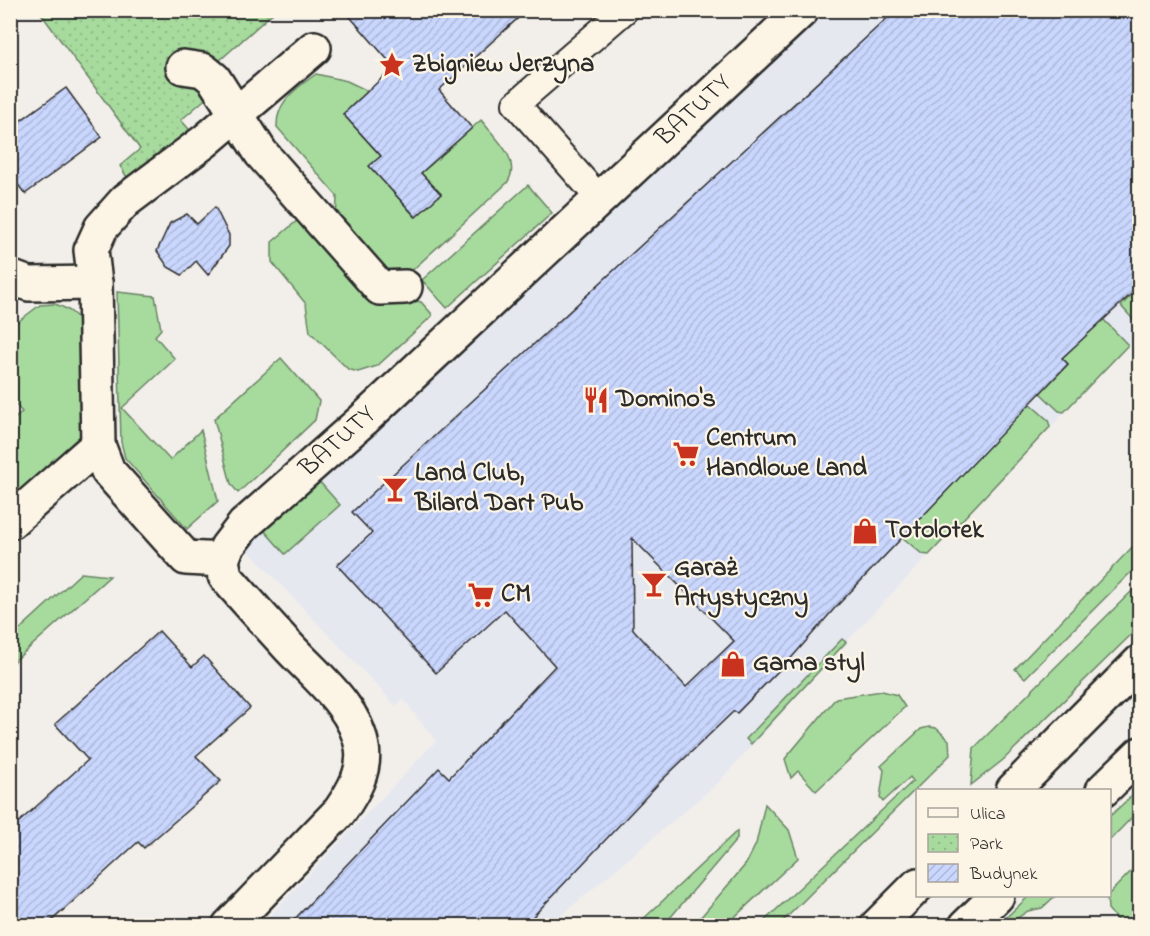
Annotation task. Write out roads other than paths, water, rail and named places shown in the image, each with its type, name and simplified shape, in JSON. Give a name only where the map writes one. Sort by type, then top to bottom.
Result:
[{"type":"street","name":"BATUTY","points":[[222,560],[227,547],[244,525],[363,420],[802,10]]},
{"type":"street","points":[[228,926],[340,811],[354,791],[360,771],[362,749],[356,729],[342,704],[225,576],[222,560],[186,558],[108,471],[98,445],[95,283],[91,250],[101,228],[125,201],[238,114],[314,48]]},
{"type":"street","points":[[183,67],[208,73],[238,114],[261,153],[380,288],[405,287]]},
{"type":"street","points":[[10,277],[29,284],[95,283]]},
{"type":"street","points":[[10,522],[98,445]]},
{"type":"street","points":[[1014,789],[1140,662]]},
{"type":"street","points":[[1104,789],[1140,754]]},
{"type":"street","points":[[877,926],[916,887]]},
{"type":"street","points":[[966,926],[996,897]]},
{"type":"lane","points":[[599,198],[516,104],[625,10]]},
{"type":"place","name":"Zbigniew Jerzyna","points":[[392,65]]},
{"type":"place","name":"Domino's","points":[[596,400]]},
{"type":"place","name":"Centrum Handlowe Land","points":[[686,454]]},
{"type":"place","name":"Land Club, Bilard Dart Pub","points":[[395,489]]},
{"type":"place","name":"Totolotek","points":[[865,531]]},
{"type":"place","name":"Garaż Artystyczny","points":[[654,584]]},
{"type":"place","name":"CM","points":[[481,595]]},
{"type":"place","name":"Gama styl","points":[[733,664]]}]
